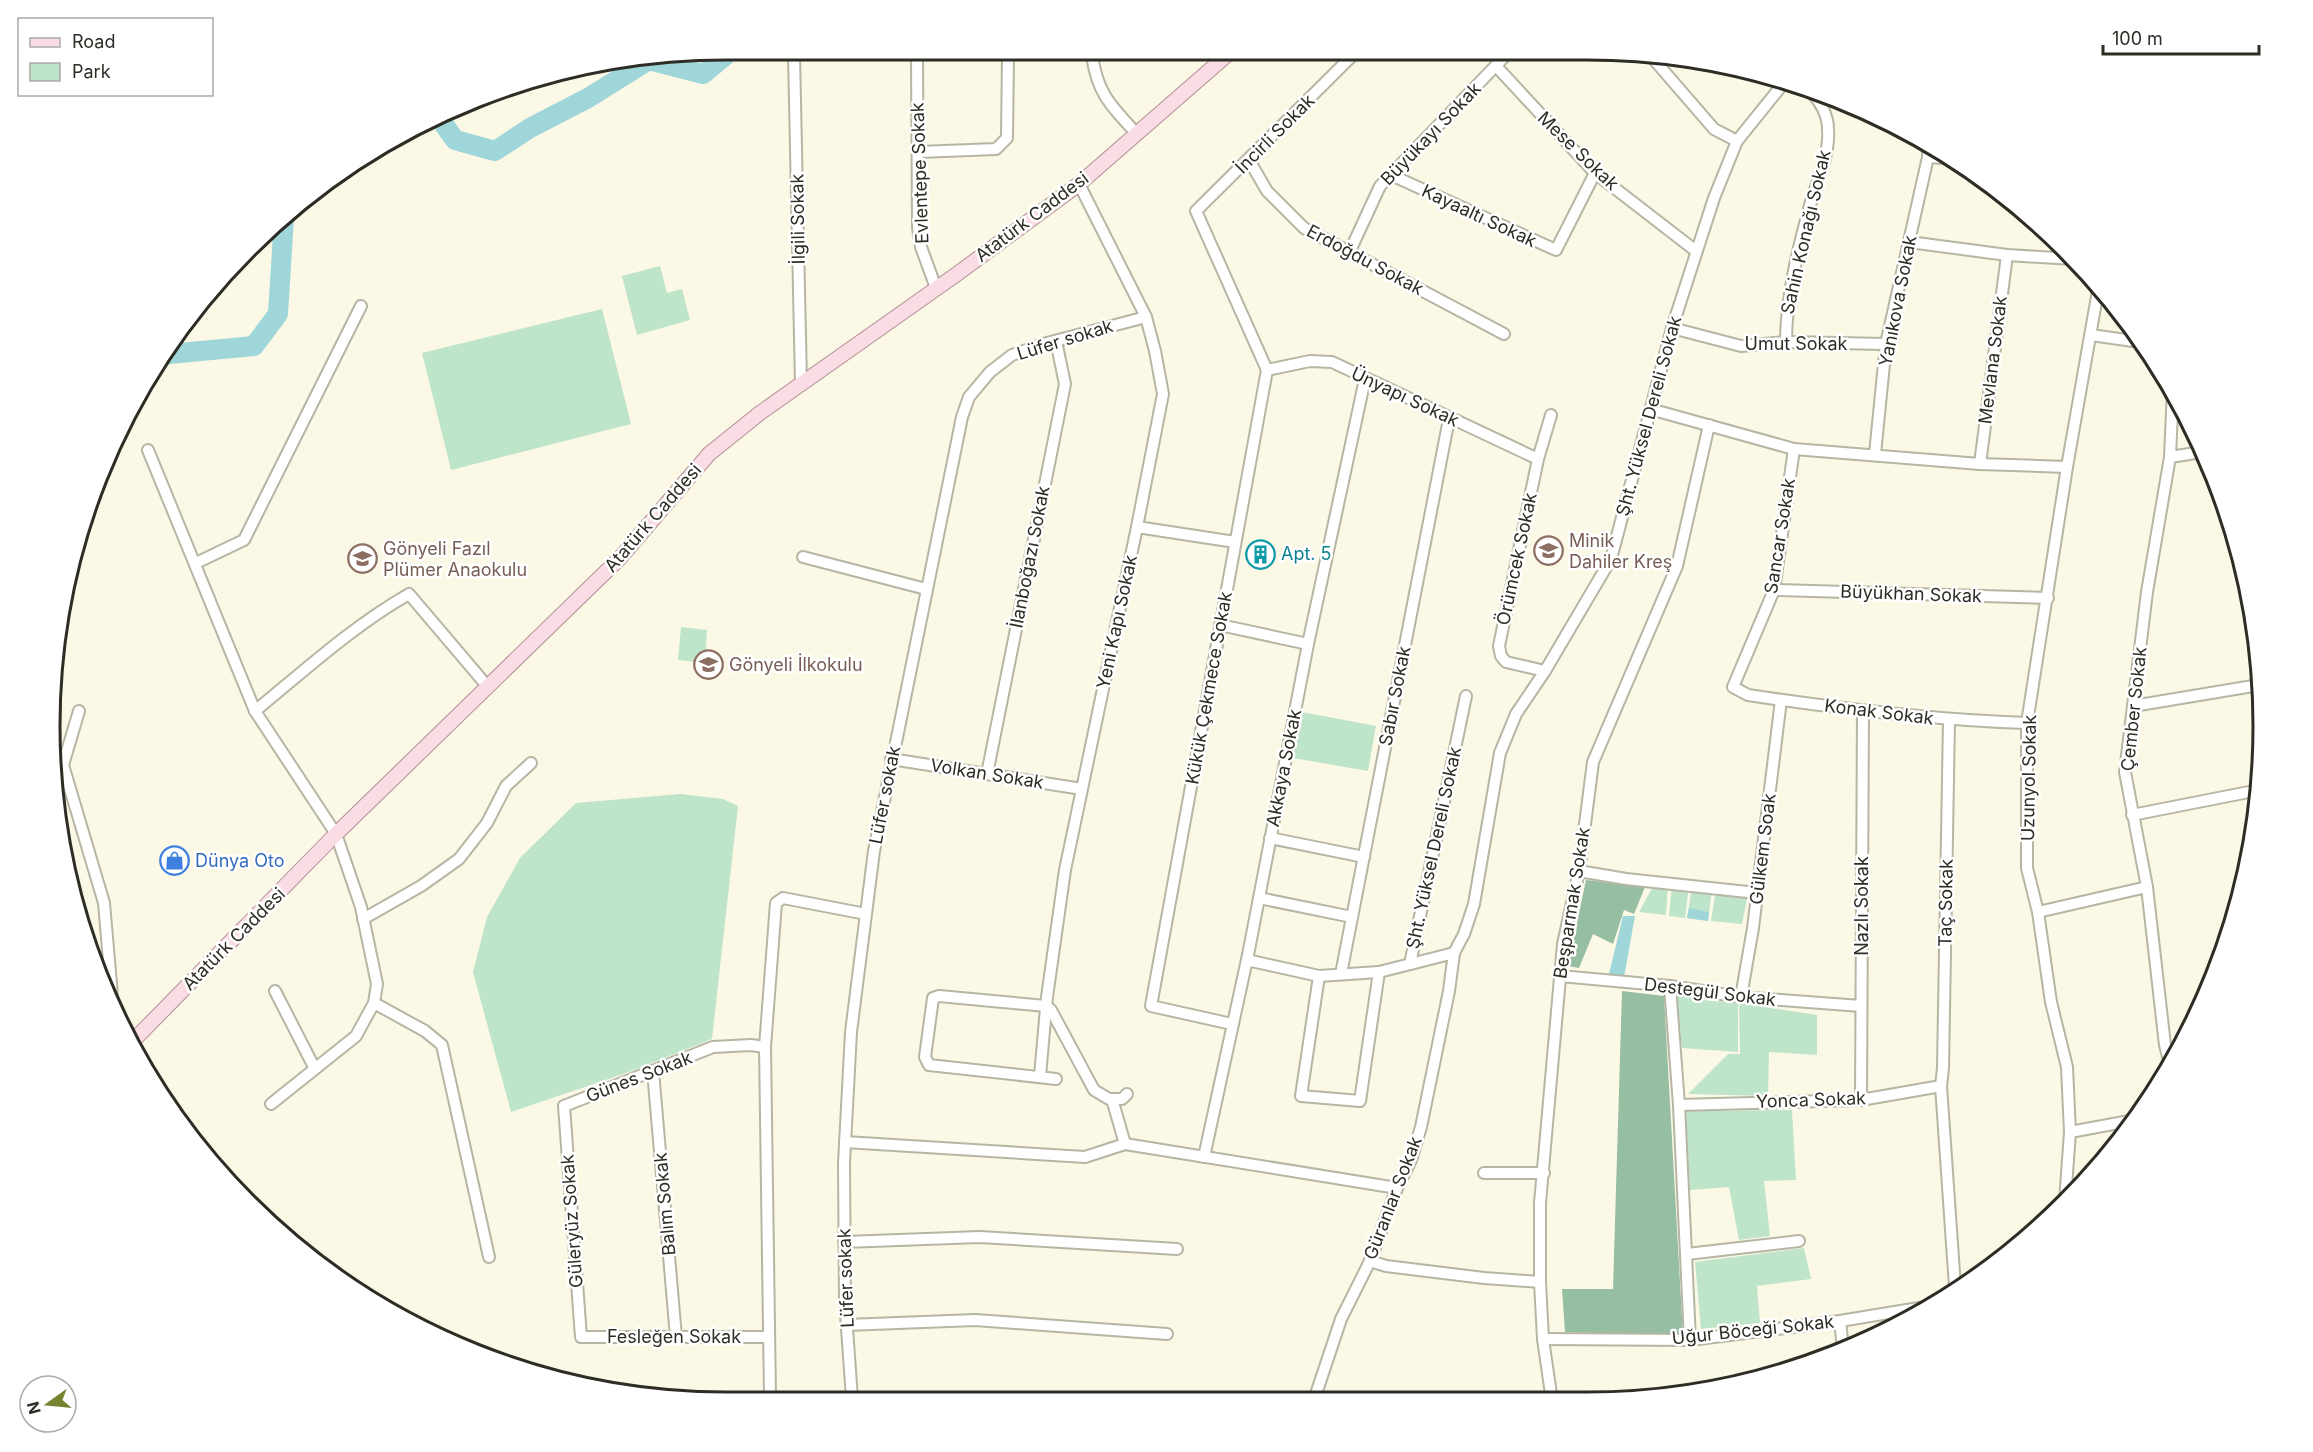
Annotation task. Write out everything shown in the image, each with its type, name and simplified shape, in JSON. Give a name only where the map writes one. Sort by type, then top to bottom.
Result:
[{"type":"main road","name":"Atatürk Caddesi","points":[[137,1037],[336,834],[620,558],[709,454],[760,413],[1079,184],[1221,60]]},
{"type":"street","name":"İlgili Sokak","points":[[794,60],[801,384]]},
{"type":"street","name":"Evlentepe Sokak","points":[[917,60],[918,228],[921,247],[936,288]]},
{"type":"street","points":[[919,152],[996,149],[1007,138],[1008,60]]},
{"type":"street","points":[[1093,60],[1094,71],[1105,99],[1136,133]]},
{"type":"street","name":"İncirli Sokak","points":[[1267,370],[1196,211],[1348,60]]},
{"type":"street","name":"Büyükayı Sokak","points":[[1350,251],[1380,186],[1501,60]]},
{"type":"street","points":[[1658,64],[1714,129],[1737,141]]},
{"type":"street","name":"Mese Sokak","points":[[1496,66],[1595,173],[1696,251]]},
{"type":"street","name":"Şht. Yüksel Dereli Sokak","points":[[1454,953],[1464,934],[1474,904],[1500,753],[1516,714],[1545,671],[1611,559],[1672,328],[1714,198],[1737,141],[1779,89]]},
{"type":"street","name":"Sahin Konağı Sokak","points":[[1786,342],[1786,314],[1805,222],[1825,153],[1828,128],[1825,111],[1818,102]]},
{"type":"street","name":"Yanıkova Sokak","points":[[1875,454],[1886,344],[1928,154]]},
{"type":"street","name":"Erdoğdu Sokak","points":[[1249,160],[1267,191],[1304,228],[1504,334]]},
{"type":"street","name":"Kayaaltı Sokak","points":[[1391,175],[1556,250],[1595,173]]},
{"type":"street","name":"Yeni Kapı Sokak","points":[[1040,1076],[1046,1006],[1065,870],[1163,394],[1146,317],[1079,184]]},
{"type":"street","points":[[1909,242],[2007,255],[2061,258]]},
{"type":"street","name":"Mevlana Sokak","points":[[1980,464],[2007,255]]},
{"type":"street","name":"Uzunyol Sokak","points":[[2066,1189],[2070,1132],[2067,1067],[2051,1002],[2038,912],[2027,868],[2027,723],[2067,467],[2097,298]]},
{"type":"street","points":[[196,563],[244,540],[361,306]]},
{"type":"street","name":"Lüfer sokak","points":[[852,1392],[846,1325],[844,1242],[845,1142],[851,1032],[874,852],[962,417],[969,397],[990,372],[1012,355],[1146,317]]},
{"type":"street","name":"Umut Sokak","points":[[1672,328],[1741,346],[1786,342],[1886,344]]},
{"type":"street","points":[[2091,335],[2129,340]]},
{"type":"street","name":"İlanboğazı Sokak","points":[[987,774],[1065,384],[1056,341]]},
{"type":"street","name":"Ünyapı Sokak","points":[[1267,370],[1310,362],[1332,362],[1538,459]]},
{"type":"street","name":"Kükük Çekmece Sokak","points":[[1232,1024],[1151,1006],[1267,370]]},
{"type":"street","name":"Akkaya Sokak","points":[[1204,1157],[1247,960],[1308,644],[1365,379]]},
{"type":"street","name":"Çember Sokak","points":[[2167,1053],[2147,887],[2125,771],[2147,592],[2170,457],[2172,408]]},
{"type":"street","points":[[1650,409],[1794,448],[1980,464],[2067,467]]},
{"type":"street","name":"Örümcek Sokak","points":[[1545,671],[1506,662],[1501,656],[1499,646],[1538,459],[1551,415]]},
{"type":"street","name":"Sabır Sokak","points":[[1341,974],[1449,418]]},
{"type":"street","name":"Beşparmak Sokak","points":[[1551,1392],[1543,1339],[1540,1203],[1563,944],[1579,871],[1593,762],[1677,566],[1709,425]]},
{"type":"street","name":"Sancar Sokak","points":[[1733,687],[1774,590],[1794,448]]},
{"type":"street","points":[[148,450],[255,711],[336,834],[363,919],[377,984],[374,1003],[356,1036],[271,1104]]},
{"type":"street","points":[[2170,457],[2194,453]]},
{"type":"street","points":[[1137,527],[1235,542]]},
{"type":"street","points":[[804,557],[926,589]]},
{"type":"street","name":"Büyükhan Sokak","points":[[1774,590],[2048,598]]},
{"type":"street","points":[[255,711],[332,648],[409,594],[488,687]]},
{"type":"street","points":[[1220,626],[1308,644]]},
{"type":"street","points":[[2133,706],[2252,686]]},
{"type":"street","name":"Konak Sokak","points":[[1733,687],[1748,695],[1863,711],[1949,720],[2027,723]]},
{"type":"street","name":"Şht. Yüksel Dereli Sokak","points":[[1410,964],[1466,696]]},
{"type":"street","name":"Gülkem Soak","points":[[1741,997],[1757,893],[1781,700]]},
{"type":"street","points":[[79,711],[63,765],[104,903],[111,980]]},
{"type":"street","name":"Nazlı Sokak","points":[[1861,1100],[1863,711]]},
{"type":"street","name":"Taç Sokak","points":[[1949,720],[1941,1086],[1954,1282]]},
{"type":"street","name":"Volkan Sokak","points":[[891,759],[1082,789]]},
{"type":"street","points":[[363,919],[421,886],[459,859],[487,823],[507,786],[531,764]]},
{"type":"street","points":[[2132,815],[2249,792]]},
{"type":"street","points":[[1270,838],[1364,857]]},
{"type":"street","points":[[1579,871],[1626,879],[1757,893]]},
{"type":"street","points":[[2038,912],[2147,887]]},
{"type":"street","points":[[770,1392],[767,1337],[765,1047],[776,903],[783,898],[866,914]]},
{"type":"street","points":[[1259,898],[1352,917]]},
{"type":"street","points":[[1247,960],[1319,976],[1379,972],[1454,953]]},
{"type":"street","name":"Güranlar Sokak","points":[[1317,1392],[1341,1319],[1370,1261],[1397,1188],[1411,1160],[1421,1127],[1449,991],[1454,953]]},
{"type":"street","points":[[1319,976],[1301,1096],[1360,1101],[1379,972]]},
{"type":"street","name":"Destegül Sokak","points":[[1560,976],[1670,986],[1741,997],[1861,1006]]},
{"type":"street","points":[[1670,986],[1679,1105],[1690,1340]]},
{"type":"street","points":[[275,991],[314,1068]]},
{"type":"street","points":[[1056,1079],[929,1065],[925,1057],[933,998],[939,996],[1046,1006],[1051,1010],[1094,1090],[1103,1097],[1112,1099],[1122,1099],[1127,1094]]},
{"type":"street","points":[[374,1003],[425,1031],[442,1046],[489,1257]]},
{"type":"street","name":"Günes Sokak","points":[[564,1106],[713,1047],[751,1045],[765,1047]]},
{"type":"street","name":"Balım Sokak","points":[[653,1071],[676,1337]]},
{"type":"street","name":"Yonca Sokak","points":[[1679,1105],[1861,1100],[1941,1086]]},
{"type":"street","points":[[1112,1099],[1125,1144]]},
{"type":"street","name":"Güleryüz Sokak","points":[[564,1106],[581,1337]]},
{"type":"street","points":[[2070,1132],[2121,1123]]},
{"type":"street","points":[[845,1142],[1085,1157],[1125,1144],[1397,1188]]},
{"type":"street","points":[[1484,1173],[1544,1173]]},
{"type":"street","points":[[844,1242],[980,1237],[1177,1249]]},
{"type":"street","points":[[1687,1254],[1799,1241]]},
{"type":"street","points":[[1370,1261],[1396,1267],[1540,1282]]},
{"type":"street","name":"Uğur Böceği Sokak","points":[[1543,1339],[1690,1340],[1907,1310]]},
{"type":"street","points":[[846,1325],[975,1320],[1167,1334]]},
{"type":"street","points":[[1840,1321],[1842,1341]]},
{"type":"street","name":"Fesleğen Sokak","points":[[581,1337],[767,1337]]},
{"type":"green space","points":[[660,266],[667,293],[682,289],[690,320],[637,335],[622,276]]},
{"type":"green space","points":[[602,309],[631,424],[451,470],[422,353]]},
{"type":"green space","points":[[681,627],[707,630],[705,663],[678,660]]},
{"type":"green space","points":[[1302,712],[1376,726],[1368,771],[1293,758]]},
{"type":"green space","points":[[680,794],[723,799],[738,806],[712,1039],[629,1072],[511,1112],[473,972],[487,917],[520,858],[576,803]]},
{"type":"green space","points":[[1586,880],[1645,887],[1634,914],[1624,910],[1613,944],[1593,934],[1579,968],[1568,966]]},
{"type":"green space","points":[[1656,881],[1668,883],[1666,915],[1639,912]]},
{"type":"green space","points":[[1672,884],[1689,886],[1685,918],[1669,916]]},
{"type":"green space","points":[[1692,887],[1712,888],[1708,921],[1687,918]]},
{"type":"green space","points":[[1716,889],[1748,894],[1742,924],[1711,921]]},
{"type":"green space","points":[[1622,991],[1664,996],[1683,1336],[1565,1332],[1562,1289],[1613,1289]]},
{"type":"green space","points":[[1677,995],[1738,1004],[1738,1052],[1682,1048]]},
{"type":"green space","points":[[1739,1003],[1817,1015],[1817,1055],[1769,1052],[1768,1096],[1688,1094],[1728,1054],[1740,1054]]},
{"type":"green space","points":[[1792,1110],[1796,1180],[1764,1181],[1770,1236],[1739,1240],[1729,1187],[1690,1190],[1686,1111]]},
{"type":"green space","points":[[1804,1248],[1811,1279],[1757,1286],[1760,1323],[1701,1329],[1695,1262]]},
{"type":"water","points":[[1689,908],[1709,912],[1708,921],[1687,918]]},
{"type":"water","points":[[1623,916],[1635,916],[1624,977],[1609,974]]},
{"type":"waterway","points":[[662,63],[703,74],[720,60]]},
{"type":"waterway","points":[[443,124],[455,140],[495,151],[530,128],[588,98],[639,66]]},
{"type":"waterway","points":[[174,354],[254,346],[278,314],[283,228]]},
{"type":"place","name":"Minik Dahiler Kreş","points":[[1548,551]]},
{"type":"place","name":"Apt. 5","points":[[1260,554]]},
{"type":"place","name":"Gönyeli Fazıl Plümer Anaokulu","points":[[362,559]]},
{"type":"place","name":"Gönyeli İlkokulu","points":[[708,665]]},
{"type":"place","name":"Dünya Oto","points":[[174,861]]}]
